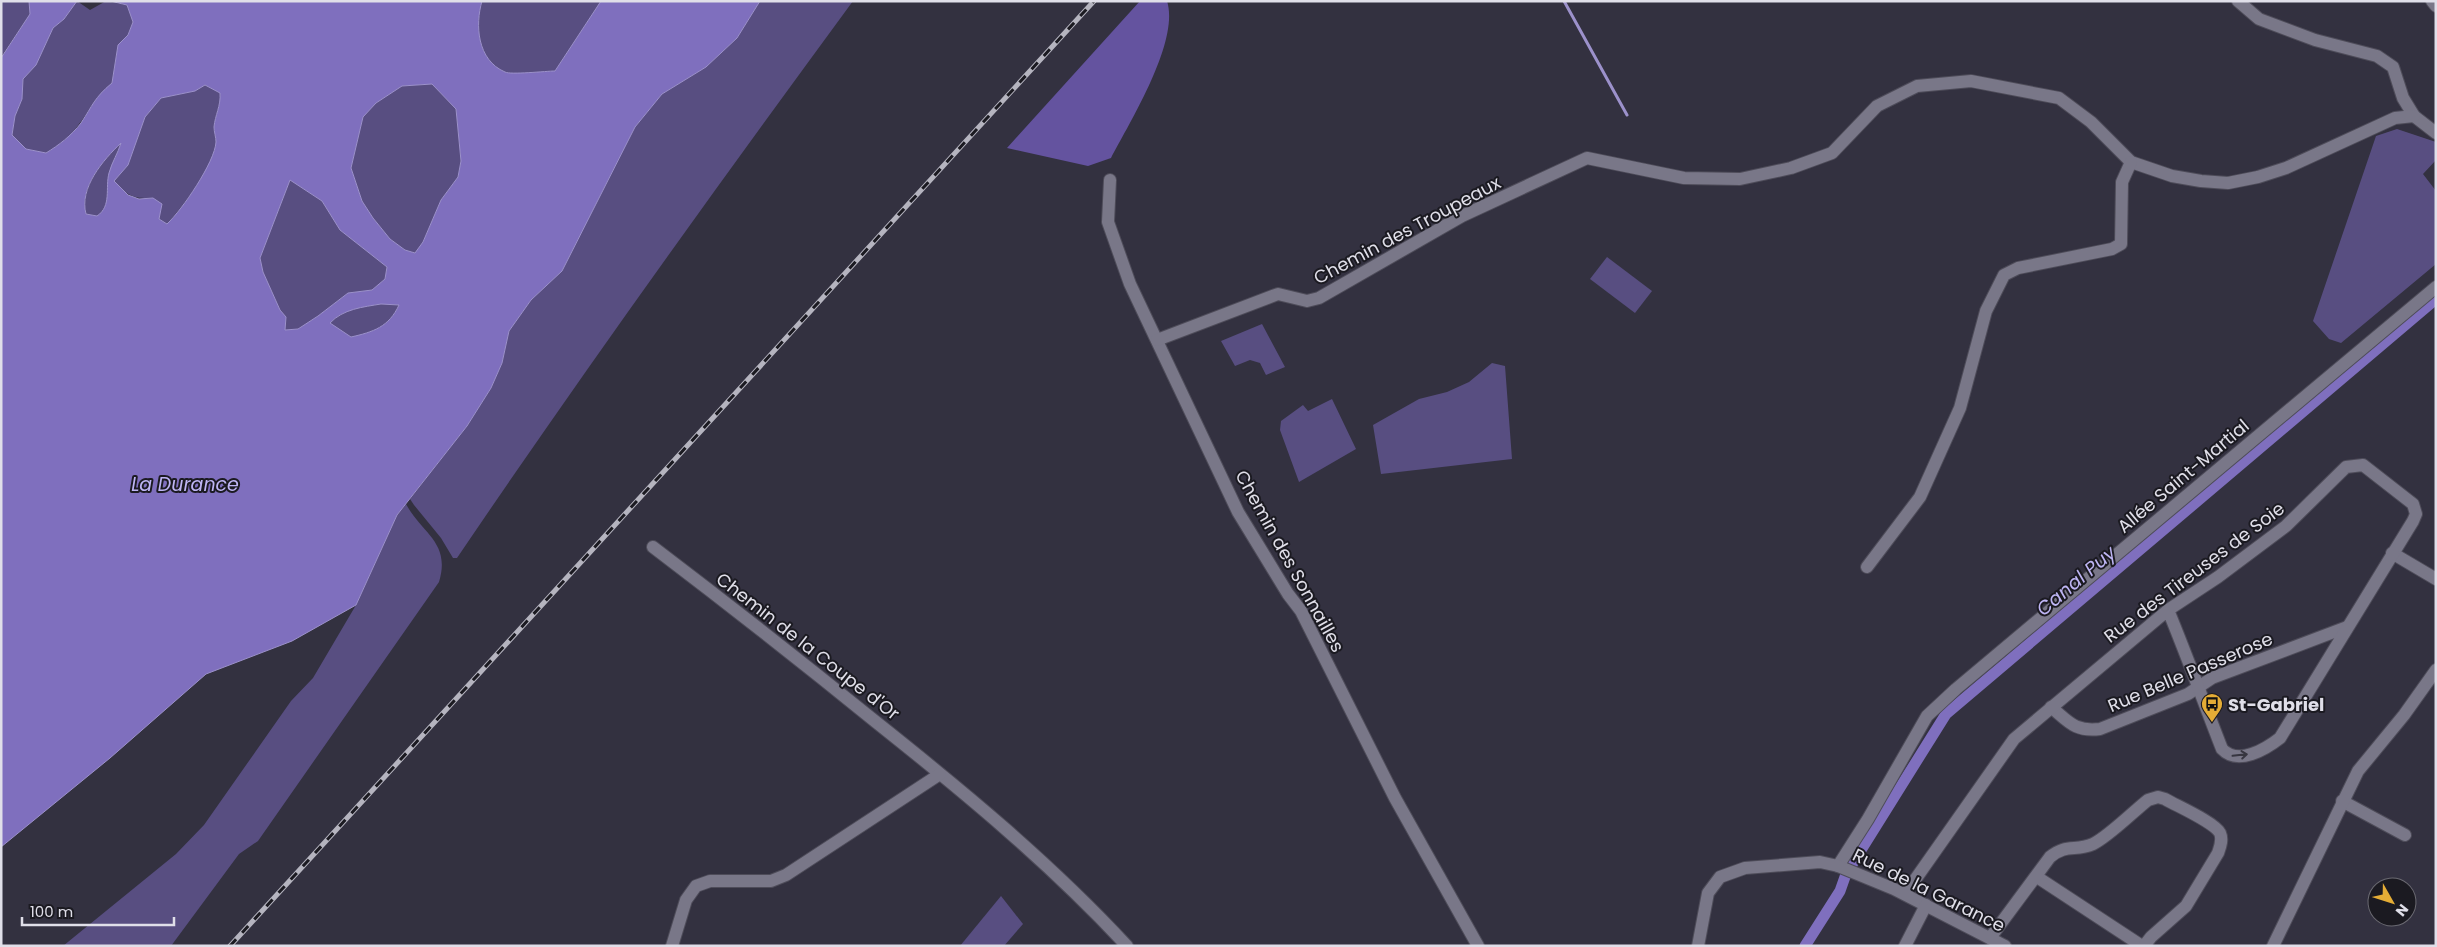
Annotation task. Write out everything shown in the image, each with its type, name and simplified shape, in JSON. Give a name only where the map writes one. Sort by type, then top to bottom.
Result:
[{"type":"street","points":[[2238,1],[2258,19],[2315,40],[2377,56],[2393,67],[2403,98],[2414,116],[2436,133]]},
{"type":"street","points":[[2432,1],[2436,6]]},
{"type":"street","name":"Chemin des Troupeaux","points":[[1157,340],[1278,294],[1306,301],[1319,298],[1462,216],[1587,158],[1684,178],[1740,179],[1801,166],[1832,153],[1877,106],[1917,86],[1971,81],[2059,98],[2091,122],[2130,162],[2172,176],[2228,183],[2258,177],[2286,168],[2394,118],[2414,116]]},
{"type":"street","points":[[1867,567],[1920,497],[1960,408],[1986,312],[2004,275],[2018,268],[2112,249],[2121,244],[2122,182],[2130,162]]},
{"type":"street","name":"Chemin des Sonnailles","points":[[1110,180],[1108,222],[1130,284],[1238,512],[1288,594],[1301,611],[1396,798],[1478,946]]},
{"type":"street","name":"Allée Saint-Martial","points":[[1846,869],[1868,819],[1927,716],[1956,689],[2436,287]]},
{"type":"street","name":"Rue des Tireuses de Soie","points":[[1906,894],[2014,739],[2168,610],[2218,577],[2286,526],[2346,468],[2354,464],[2363,465],[2413,504],[2416,514],[2413,521],[2280,738],[2245,756],[2234,757],[2222,749],[2168,610]]},
{"type":"street","name":"Chemin de la Coupe d'Or","points":[[653,547],[756,625],[1032,851],[1127,946]]},
{"type":"street","points":[[2392,554],[2436,579]]},
{"type":"street","name":"Rue Belle Passerose","points":[[2051,707],[2074,727],[2085,731],[2100,729],[2188,694],[2212,678],[2347,627]]},
{"type":"street","points":[[2273,946],[2342,801],[2367,758],[2432,687],[2436,670]]},
{"type":"street","points":[[672,946],[686,900],[696,886],[710,881],[771,881],[786,875],[940,774]]},
{"type":"street","points":[[1990,938],[2050,857],[2060,848],[2080,848],[2094,843],[2148,800],[2158,797],[2165,799],[2213,826],[2220,833],[2222,844],[2218,853],[2186,906],[2151,936],[2143,946],[2036,877]]},
{"type":"street","points":[[2342,801],[2405,835]]},
{"type":"street","name":"Rue de la Garance","points":[[1698,946],[1708,893],[1720,877],[1745,868],[1775,864],[1820,862],[1846,869],[1906,894],[2005,946]]},
{"type":"street","points":[[1905,946],[1926,905]]},
{"type":"shaded area","points":[[1,1],[29,1],[30,14],[1,57]]},
{"type":"shaded area","points":[[77,1],[90,10],[106,1],[127,5],[133,22],[128,35],[118,45],[112,84],[97,98],[76,129],[60,144],[46,153],[26,149],[12,135],[15,116],[22,99],[23,79],[36,65],[53,28],[64,19]]},
{"type":"shaded area","points":[[482,1],[601,1],[555,71],[509,73],[496,66],[489,59],[480,41],[479,21]]},
{"type":"shaded area","points":[[760,1],[853,1],[652,278],[457,558],[453,558],[441,538],[410,499],[467,426],[491,388],[502,363],[509,331],[531,300],[562,271],[635,127],[662,94],[706,67],[737,38]]},
{"type":"shaded area","points":[[1140,1],[1167,1],[1169,18],[1166,37],[1151,81],[1111,158],[1088,166],[1007,148]]},
{"type":"shaded area","points":[[432,84],[456,109],[461,161],[458,177],[441,200],[423,242],[416,253],[405,250],[390,239],[373,218],[362,201],[351,168],[363,117],[376,103],[402,86]]},
{"type":"shaded area","points":[[205,85],[220,93],[220,102],[214,127],[215,151],[197,185],[167,224],[159,219],[153,198],[140,198],[131,195],[113,182],[128,165],[145,117],[161,98],[195,91]]},
{"type":"shaded area","points":[[2397,129],[2436,142],[2436,160],[2423,174],[2436,191],[2436,264],[2341,343],[2329,339],[2313,321],[2376,136]]},
{"type":"shaded area","points":[[122,142],[110,172],[104,208],[97,216],[86,214],[86,194],[90,184],[101,166]]},
{"type":"shaded area","points":[[290,180],[322,201],[340,230],[387,267],[385,279],[372,290],[348,293],[298,329],[285,330],[285,317],[263,272],[260,258]]},
{"type":"shaded area","points":[[1607,257],[1652,291],[1635,313],[1590,279]]},
{"type":"shaded area","points":[[381,304],[399,305],[390,319],[380,327],[366,333],[351,337],[329,323],[347,312]]},
{"type":"shaded area","points":[[1262,324],[1285,367],[1266,375],[1260,363],[1250,360],[1235,366],[1221,341]]},
{"type":"shaded area","points":[[1492,363],[1505,366],[1512,459],[1381,474],[1373,425],[1419,399],[1447,392],[1469,382]]},
{"type":"shaded area","points":[[1332,399],[1356,449],[1299,482],[1280,430],[1281,421],[1303,405],[1308,411]]},
{"type":"shaded area","points":[[406,504],[438,548],[442,568],[439,582],[258,841],[239,854],[171,946],[63,946],[176,854],[204,825],[291,701],[313,678],[356,605],[397,515]]},
{"type":"shaded area","points":[[1001,896],[1023,924],[1004,946],[960,946]]},
{"type":"water","name":"La Durance","points":[[29,1],[77,1],[64,19],[53,28],[36,65],[23,79],[22,99],[15,116],[12,135],[26,149],[46,153],[73,132],[97,98],[112,83],[118,45],[128,35],[133,22],[127,5],[110,1],[482,1],[479,31],[484,51],[496,66],[505,72],[514,73],[555,71],[601,1],[760,1],[737,38],[706,67],[662,94],[635,127],[562,271],[531,300],[509,331],[502,363],[491,388],[467,426],[397,515],[356,605],[292,641],[206,674],[110,758],[1,847],[1,58],[30,14]],"holes":[[[432,84],[456,109],[461,161],[458,177],[441,200],[423,242],[415,253],[405,250],[390,239],[373,218],[362,201],[351,168],[363,117],[376,103],[402,86]],[[205,85],[220,93],[220,102],[214,127],[216,142],[210,161],[197,185],[167,224],[159,219],[162,204],[153,198],[139,199],[128,195],[114,181],[128,165],[145,117],[161,98],[195,91]],[[121,143],[109,173],[105,207],[97,216],[86,214],[86,194],[89,185],[100,166]],[[290,180],[322,201],[340,230],[387,267],[385,279],[372,290],[348,293],[298,329],[285,330],[286,317],[280,310],[263,272],[260,258]],[[381,304],[399,305],[390,319],[380,327],[359,335],[351,337],[330,323],[347,312]]]},
{"type":"waterway","points":[[1564,1],[1627,115]]},
{"type":"waterway","name":"Canal Puy","points":[[1805,946],[1840,891],[1846,874],[1946,714],[2436,299]]},
{"type":"railway","points":[[230,946],[1094,1]]},
{"type":"place","name":"St-Gabriel","points":[[2212,723]]}]
